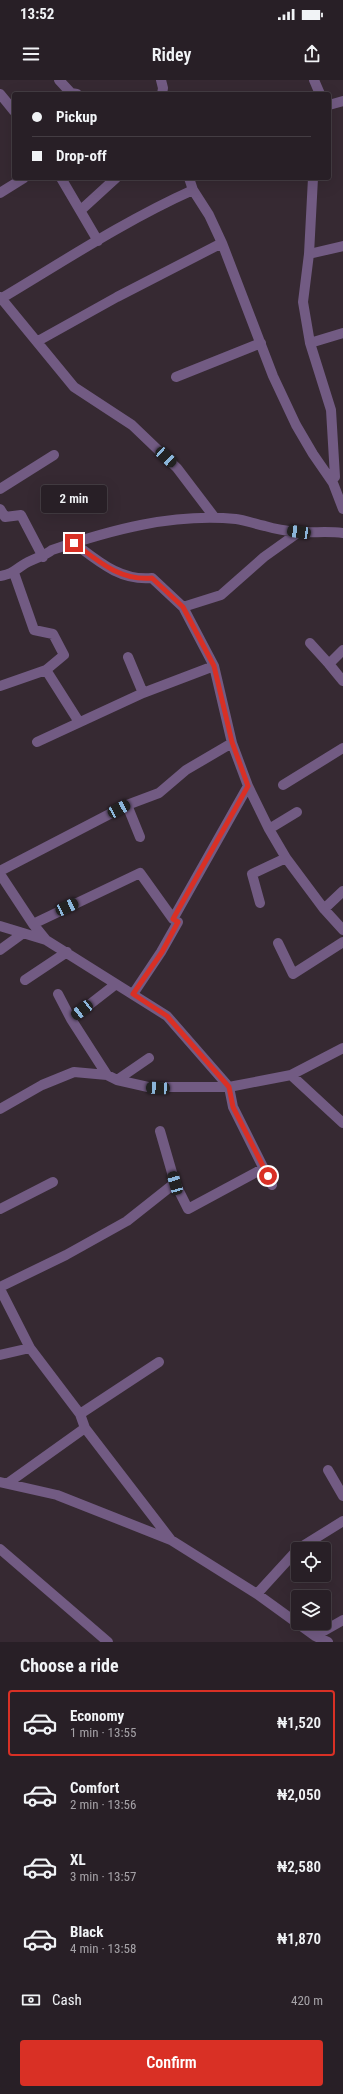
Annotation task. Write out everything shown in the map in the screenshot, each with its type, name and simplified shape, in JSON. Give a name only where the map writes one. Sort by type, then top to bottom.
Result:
[{"type":"street","points":[[59,80],[70,92]]},
{"type":"street","points":[[161,80],[162,92]]},
{"type":"street","points":[[314,80],[319,92]]},
{"type":"street","points":[[0,94],[12,109]]},
{"type":"street","points":[[331,104],[343,101]]},
{"type":"street","points":[[0,193],[21,180]]},
{"type":"street","points":[[62,180],[82,210],[98,241]]},
{"type":"street","points":[[82,210],[114,180]]},
{"type":"street","points":[[190,180],[193,190],[209,214],[222,243],[273,376],[296,425],[312,454],[334,480]]},
{"type":"street","points":[[312,180],[309,254],[303,302],[310,343],[331,410],[334,480],[343,509]]},
{"type":"street","points":[[193,190],[164,203],[1,298],[38,341],[74,387],[132,425],[177,468],[215,518]]},
{"type":"street","points":[[38,341],[117,297],[222,243]]},
{"type":"street","points":[[309,254],[343,246]]},
{"type":"street","points":[[310,343],[343,333]]},
{"type":"street","points":[[176,377],[261,343]]},
{"type":"street","points":[[0,489],[54,455]]},
{"type":"street","points":[[334,480],[343,468]]},
{"type":"street","points":[[0,509],[5,517],[21,515],[43,557]]},
{"type":"street","points":[[0,576],[14,573],[23,565],[43,557],[52,550],[148,523],[215,518],[238,519],[266,527],[299,532],[324,530],[343,533]]},
{"type":"street","points":[[183,607],[221,595],[264,557],[299,532]]},
{"type":"street","points":[[74,543],[111,571],[143,579],[152,578],[183,607],[214,666],[232,742],[248,786],[269,829],[286,858],[324,909],[343,930]]},
{"type":"street","points":[[0,686],[46,670],[64,655],[53,634],[34,630],[14,573]]},
{"type":"street","points":[[310,643],[343,681]]},
{"type":"street","points":[[329,664],[343,650]]},
{"type":"street","points":[[128,656],[143,693]]},
{"type":"street","points":[[37,742],[143,693],[214,666]]},
{"type":"street","points":[[46,670],[79,722]]},
{"type":"street","points":[[46,940],[33,924],[0,873],[127,804],[159,793],[186,770],[232,742]]},
{"type":"street","points":[[283,785],[343,748]]},
{"type":"street","points":[[173,919],[248,786]]},
{"type":"street","points":[[127,804],[140,837]]},
{"type":"street","points":[[269,829],[297,812]]},
{"type":"street","points":[[260,903],[252,874],[286,858]]},
{"type":"street","points":[[33,924],[140,873],[173,919],[178,922],[162,952],[133,994]]},
{"type":"street","points":[[324,909],[343,891]]},
{"type":"street","points":[[0,926],[22,934],[46,940],[167,1016],[229,1087],[233,1107],[272,1185]]},
{"type":"street","points":[[0,950],[22,934]]},
{"type":"street","points":[[278,944],[293,974],[343,942]]},
{"type":"street","points":[[25,980],[67,952]]},
{"type":"street","points":[[71,1019],[116,984]]},
{"type":"street","points":[[58,994],[71,1019],[107,1075]]},
{"type":"street","points":[[0,1109],[42,1086],[74,1072],[107,1075],[117,1080],[148,1087],[229,1087],[291,1075],[343,1048]]},
{"type":"street","points":[[117,1080],[149,1058]]},
{"type":"street","points":[[291,1075],[343,1123]]},
{"type":"street","points":[[160,1131],[175,1183],[188,1209],[264,1168]]},
{"type":"street","points":[[0,1209],[53,1182]]},
{"type":"street","points":[[171,1540],[85,1428],[80,1414],[30,1348],[0,1288],[66,1255],[127,1221],[175,1183]]},
{"type":"street","points":[[0,1355],[30,1348]]},
{"type":"street","points":[[80,1414],[160,1362]]},
{"type":"street","points":[[4,1482],[85,1428]]},
{"type":"street","points":[[328,1470],[343,1496]]},
{"type":"street","points":[[4,1482],[57,1495],[171,1540],[257,1594],[315,1636],[328,1642]]},
{"type":"street","points":[[257,1594],[298,1549],[343,1520]]},
{"type":"street","points":[[0,1549],[108,1642]]},
{"type":"street","points":[[315,1636],[343,1620]]},
{"type":"route","points":[[74,543],[111,571],[143,579],[152,578],[183,607],[214,666],[232,742],[248,786],[173,919],[178,922],[162,952],[133,994],[167,1016],[229,1087],[233,1107],[268,1176]]}]
